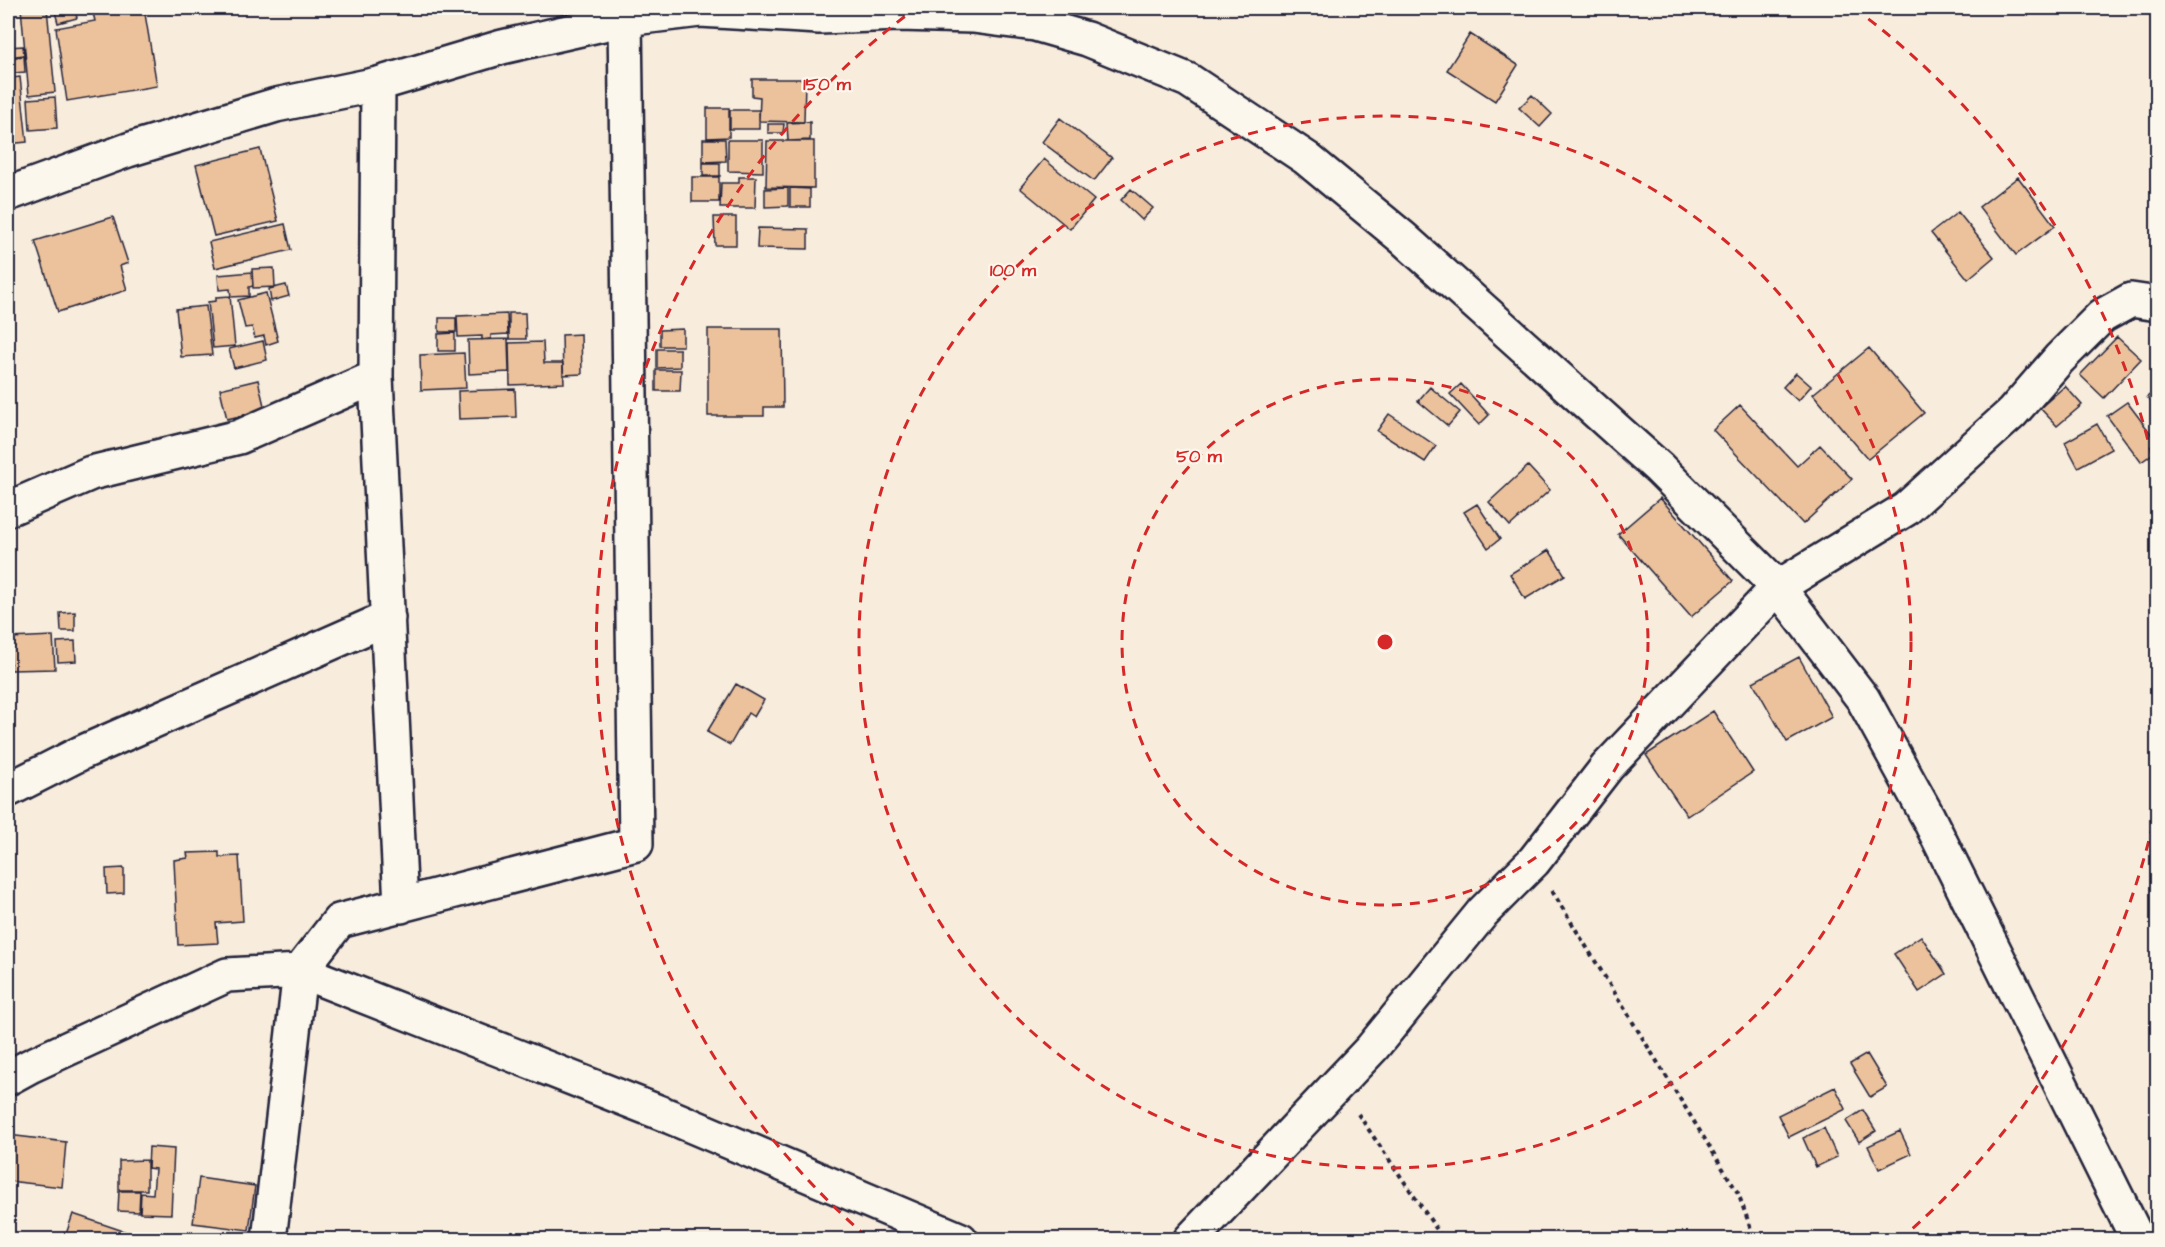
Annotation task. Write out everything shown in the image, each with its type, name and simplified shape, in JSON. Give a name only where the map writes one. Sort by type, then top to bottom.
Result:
[{"type":"street","points":[[8,194],[128,150],[276,105],[378,84],[502,47],[625,19],[700,10],[819,17],[899,14],[1037,16],[1188,80],[1306,158],[1403,238],[1659,468],[1778,588],[1863,699],[1928,818],[2138,1239]]},
{"type":"street","points":[[269,1239],[300,971],[339,921],[636,844],[625,19]]},
{"type":"street","points":[[378,84],[376,377],[401,906]]},
{"type":"street","points":[[1190,1239],[1372,1048],[1483,912],[1534,861],[1607,767],[1778,588],[1906,509],[2012,413],[2059,359],[2102,316],[2131,300],[2157,304]]},
{"type":"street","points":[[8,509],[91,473],[238,437],[376,377]]},
{"type":"street","points":[[8,790],[81,753],[388,618]]},
{"type":"street","points":[[8,1078],[227,975],[300,971],[671,1117],[961,1239]]},
{"type":"path","points":[[1534,861],[1738,1193],[1755,1239]]},
{"type":"path","points":[[1338,1084],[1444,1239]]},
{"type":"building","points":[[21,8],[47,8],[55,92],[29,95]]},
{"type":"building","points":[[54,8],[83,8],[75,9],[77,18],[58,23]]},
{"type":"building","points":[[144,8],[157,86],[67,101],[56,28],[95,21],[93,13]]},
{"type":"building","points":[[1470,34],[1518,65],[1495,101],[1447,70]]},
{"type":"building","points":[[23,46],[24,55],[8,57],[8,47]]},
{"type":"building","points":[[24,56],[25,72],[14,73],[13,63],[8,64],[8,58]]},
{"type":"building","points":[[11,66],[12,78],[20,77],[27,142],[8,144],[8,67]]},
{"type":"building","points":[[752,79],[805,79],[804,122],[759,121],[760,97],[752,96]]},
{"type":"building","points":[[1532,95],[1552,114],[1540,127],[1519,108]]},
{"type":"building","points":[[55,97],[57,128],[30,130],[28,99]]},
{"type":"building","points":[[707,108],[729,108],[729,137],[707,138]]},
{"type":"building","points":[[730,110],[759,110],[759,129],[730,129]]},
{"type":"building","points":[[1060,118],[1112,158],[1094,181],[1042,142]]},
{"type":"building","points":[[810,122],[810,140],[788,141],[787,123]]},
{"type":"building","points":[[768,124],[784,124],[783,133],[768,133]]},
{"type":"building","points":[[703,139],[725,139],[726,161],[703,162]]},
{"type":"building","points":[[728,140],[763,140],[763,172],[728,171]]},
{"type":"building","points":[[767,141],[814,141],[814,188],[766,187]]},
{"type":"building","points":[[260,149],[278,221],[214,236],[196,165]]},
{"type":"building","points":[[1044,159],[1094,200],[1070,229],[1020,188]]},
{"type":"building","points":[[703,163],[720,163],[720,176],[703,176]]},
{"type":"building","points":[[692,177],[719,177],[719,202],[692,202]]},
{"type":"building","points":[[739,177],[756,177],[755,208],[720,208],[721,183],[739,183]]},
{"type":"building","points":[[2018,177],[2055,226],[2016,255],[1979,207]]},
{"type":"building","points":[[788,188],[788,206],[765,207],[765,189]]},
{"type":"building","points":[[790,188],[810,189],[810,207],[790,207]]},
{"type":"building","points":[[1131,189],[1153,208],[1142,220],[1121,200]]},
{"type":"building","points":[[1958,212],[1994,257],[1968,279],[1931,233]]},
{"type":"building","points":[[113,217],[128,263],[120,266],[127,290],[58,312],[35,241]]},
{"type":"building","points":[[714,217],[736,217],[736,245],[715,245]]},
{"type":"building","points":[[285,224],[291,250],[215,268],[209,242]]},
{"type":"building","points":[[758,228],[808,229],[808,249],[757,248]]},
{"type":"building","points":[[274,268],[275,287],[253,288],[252,269]]},
{"type":"building","points":[[252,272],[253,286],[249,287],[249,296],[231,297],[230,289],[219,290],[218,275]]},
{"type":"building","points":[[286,285],[289,296],[271,301],[269,289]]},
{"type":"building","points":[[266,293],[278,341],[266,345],[264,336],[255,338],[252,327],[245,328],[238,300]]},
{"type":"building","points":[[230,296],[235,346],[213,348],[208,302],[216,301],[216,297]]},
{"type":"building","points":[[206,306],[212,355],[181,357],[176,309]]},
{"type":"building","points":[[509,313],[525,313],[526,339],[509,339]]},
{"type":"building","points":[[507,314],[508,334],[491,335],[491,339],[482,340],[482,336],[458,337],[457,316]]},
{"type":"building","points":[[439,318],[456,318],[456,332],[439,332]]},
{"type":"building","points":[[683,329],[683,346],[660,346],[660,330]]},
{"type":"building","points":[[708,329],[782,329],[783,407],[764,407],[764,416],[708,416]]},
{"type":"building","points":[[455,333],[455,351],[438,351],[438,334]]},
{"type":"building","points":[[581,334],[582,374],[563,375],[562,335]]},
{"type":"building","points":[[2117,337],[2141,359],[2104,398],[2080,375]]},
{"type":"building","points":[[508,339],[509,372],[469,374],[468,340]]},
{"type":"building","points":[[263,341],[267,360],[234,368],[229,349]]},
{"type":"building","points":[[543,342],[544,363],[563,363],[564,383],[510,385],[509,343]]},
{"type":"building","points":[[1869,348],[1924,413],[1868,459],[1813,394]]},
{"type":"building","points":[[657,349],[680,349],[680,367],[657,368]]},
{"type":"building","points":[[464,353],[466,388],[421,390],[420,355]]},
{"type":"building","points":[[656,370],[681,370],[680,391],[656,391]]},
{"type":"building","points":[[1796,373],[1811,386],[1798,401],[1783,387]]},
{"type":"building","points":[[258,380],[265,410],[227,419],[220,389]]},
{"type":"building","points":[[1461,384],[1489,415],[1479,425],[1450,394]]},
{"type":"building","points":[[2065,386],[2082,405],[2057,426],[2040,408]]},
{"type":"building","points":[[1430,387],[1460,412],[1448,426],[1418,401]]},
{"type":"building","points":[[515,389],[516,417],[459,419],[458,391]]},
{"type":"building","points":[[2158,391],[2158,410],[2147,397]]},
{"type":"building","points":[[2127,402],[2158,443],[2158,450],[2141,462],[2107,416]]},
{"type":"building","points":[[1740,405],[1797,466],[1820,445],[1852,479],[1803,524],[1713,430]]},
{"type":"building","points":[[1389,414],[1436,446],[1425,462],[1377,431]]},
{"type":"building","points":[[2097,424],[2111,449],[2078,467],[2065,442]]},
{"type":"building","points":[[1528,466],[1550,490],[1510,526],[1489,502]]},
{"type":"building","points":[[1660,498],[1733,581],[1691,617],[1618,534]]},
{"type":"building","points":[[1477,504],[1500,539],[1488,548],[1464,512]]},
{"type":"building","points":[[1549,550],[1565,575],[1525,599],[1510,574]]},
{"type":"building","points":[[75,612],[75,631],[61,631],[60,613]]},
{"type":"building","points":[[53,636],[55,669],[11,670],[10,638]]},
{"type":"building","points":[[75,641],[76,661],[58,662],[57,642]]},
{"type":"building","points":[[1799,657],[1832,717],[1787,742],[1753,682]]},
{"type":"building","points":[[736,684],[764,700],[754,717],[748,713],[730,745],[707,732]]},
{"type":"building","points":[[1713,711],[1753,772],[1687,816],[1646,755]]},
{"type":"building","points":[[219,852],[219,857],[239,856],[243,921],[216,923],[218,943],[178,945],[174,860],[188,858],[187,853]]},
{"type":"building","points":[[124,868],[124,893],[107,894],[106,869]]},
{"type":"building","points":[[1921,936],[1946,974],[1919,992],[1894,954]]},
{"type":"building","points":[[1867,1054],[1887,1087],[1870,1097],[1850,1064]]},
{"type":"building","points":[[1835,1087],[1846,1109],[1789,1137],[1778,1115]]},
{"type":"building","points":[[1863,1110],[1876,1131],[1859,1142],[1846,1121]]},
{"type":"building","points":[[1824,1128],[1837,1157],[1816,1167],[1803,1138]]},
{"type":"building","points":[[1900,1131],[1911,1154],[1879,1169],[1868,1146]]},
{"type":"building","points":[[8,1135],[66,1142],[62,1187],[8,1181]]},
{"type":"building","points":[[149,1147],[174,1149],[171,1214],[140,1213],[141,1193],[153,1194],[155,1169],[148,1168]]},
{"type":"building","points":[[147,1160],[147,1190],[119,1190],[119,1161]]},
{"type":"building","points":[[199,1178],[255,1186],[249,1230],[193,1223]]},
{"type":"building","points":[[119,1191],[140,1191],[139,1212],[118,1211]]},
{"type":"building","points":[[73,1214],[150,1240],[64,1240]]}]
